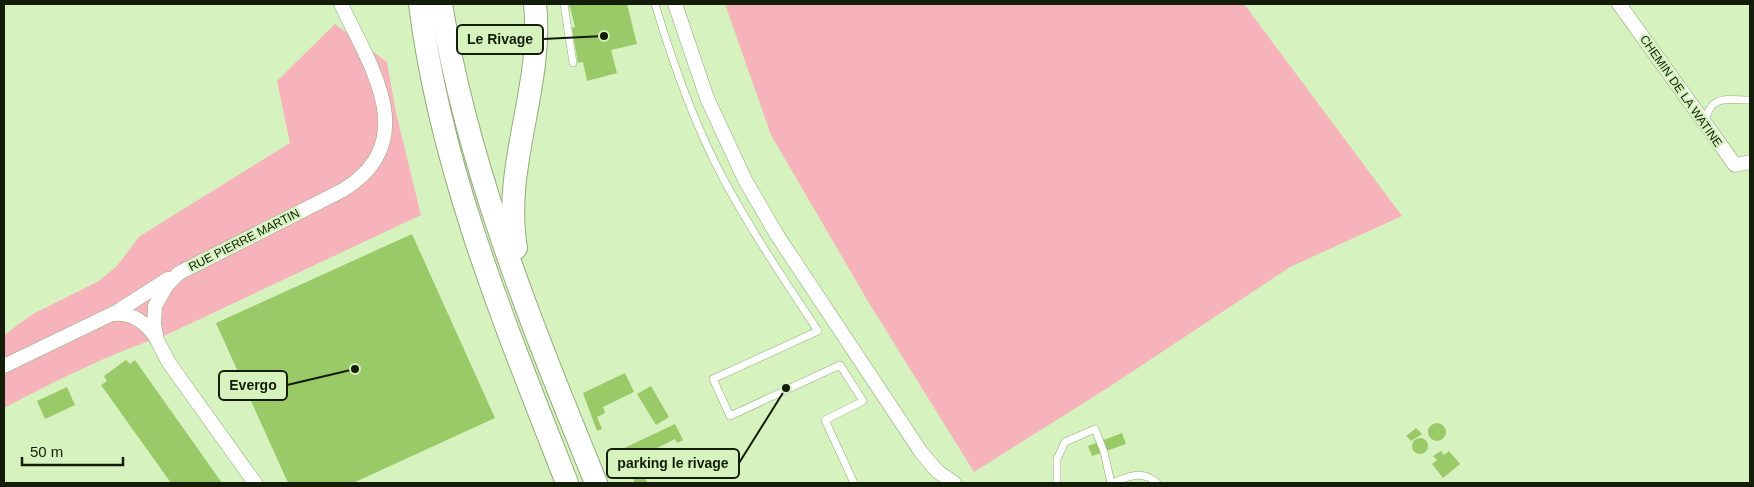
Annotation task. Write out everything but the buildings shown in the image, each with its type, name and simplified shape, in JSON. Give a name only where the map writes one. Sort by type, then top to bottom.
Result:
[{"type":"highway","points":[[420,4],[438,104],[466,215],[496,301],[567,483]]},
{"type":"highway","points":[[441,4],[458,91],[478,162],[536,330],[596,483]]},
{"type":"highway","points":[[535,4],[535,45],[514,188],[513,215],[518,261],[536,330]]},
{"type":"street","name":"RUE PIERRE MARTIN","points":[[255,483],[169,363],[157,340],[154,324],[155,306],[166,285],[175,275],[343,190],[355,183],[373,163],[384,136],[386,116],[384,98],[341,4]]},
{"type":"street","points":[[675,4],[707,98],[748,187],[777,235],[921,452],[936,483]]},
{"type":"street","name":"CHEMIN DE LA WATINE","points":[[1619,4],[1735,165],[1750,162]]},
{"type":"street","points":[[4,366],[113,314],[175,275]]},
{"type":"street","points":[[113,314],[136,318],[148,327],[157,340]]},
{"type":"street","points":[[921,452],[937,470],[954,483]]},
{"type":"lane","points":[[564,4],[573,63]]},
{"type":"lane","points":[[654,4],[694,116],[723,178],[759,241],[818,331],[713,379],[730,416],[840,365],[863,401],[824,420],[854,483]]},
{"type":"lane","points":[[1705,124],[1707,110],[1713,103],[1722,100],[1750,100]]},
{"type":"lane","points":[[1057,483],[1057,459],[1064,442],[1095,429],[1104,452],[1112,483],[1126,477],[1140,475],[1157,483]]},
{"type":"shaded area","points":[[725,4],[1244,4],[1402,216],[1290,267],[1106,389],[974,472],[869,303],[771,135]]},
{"type":"shaded area","points":[[335,24],[387,62],[396,113],[421,215],[166,335],[124,350],[84,368],[4,408],[4,335],[33,314],[99,281],[117,266],[140,236],[290,143],[277,81]]},
{"type":"place","name":"Le Rivage","points":[[604,36]]},
{"type":"place","name":"Evergo","points":[[355,369]]},
{"type":"place","name":"parking le rivage","points":[[786,388]]}]
